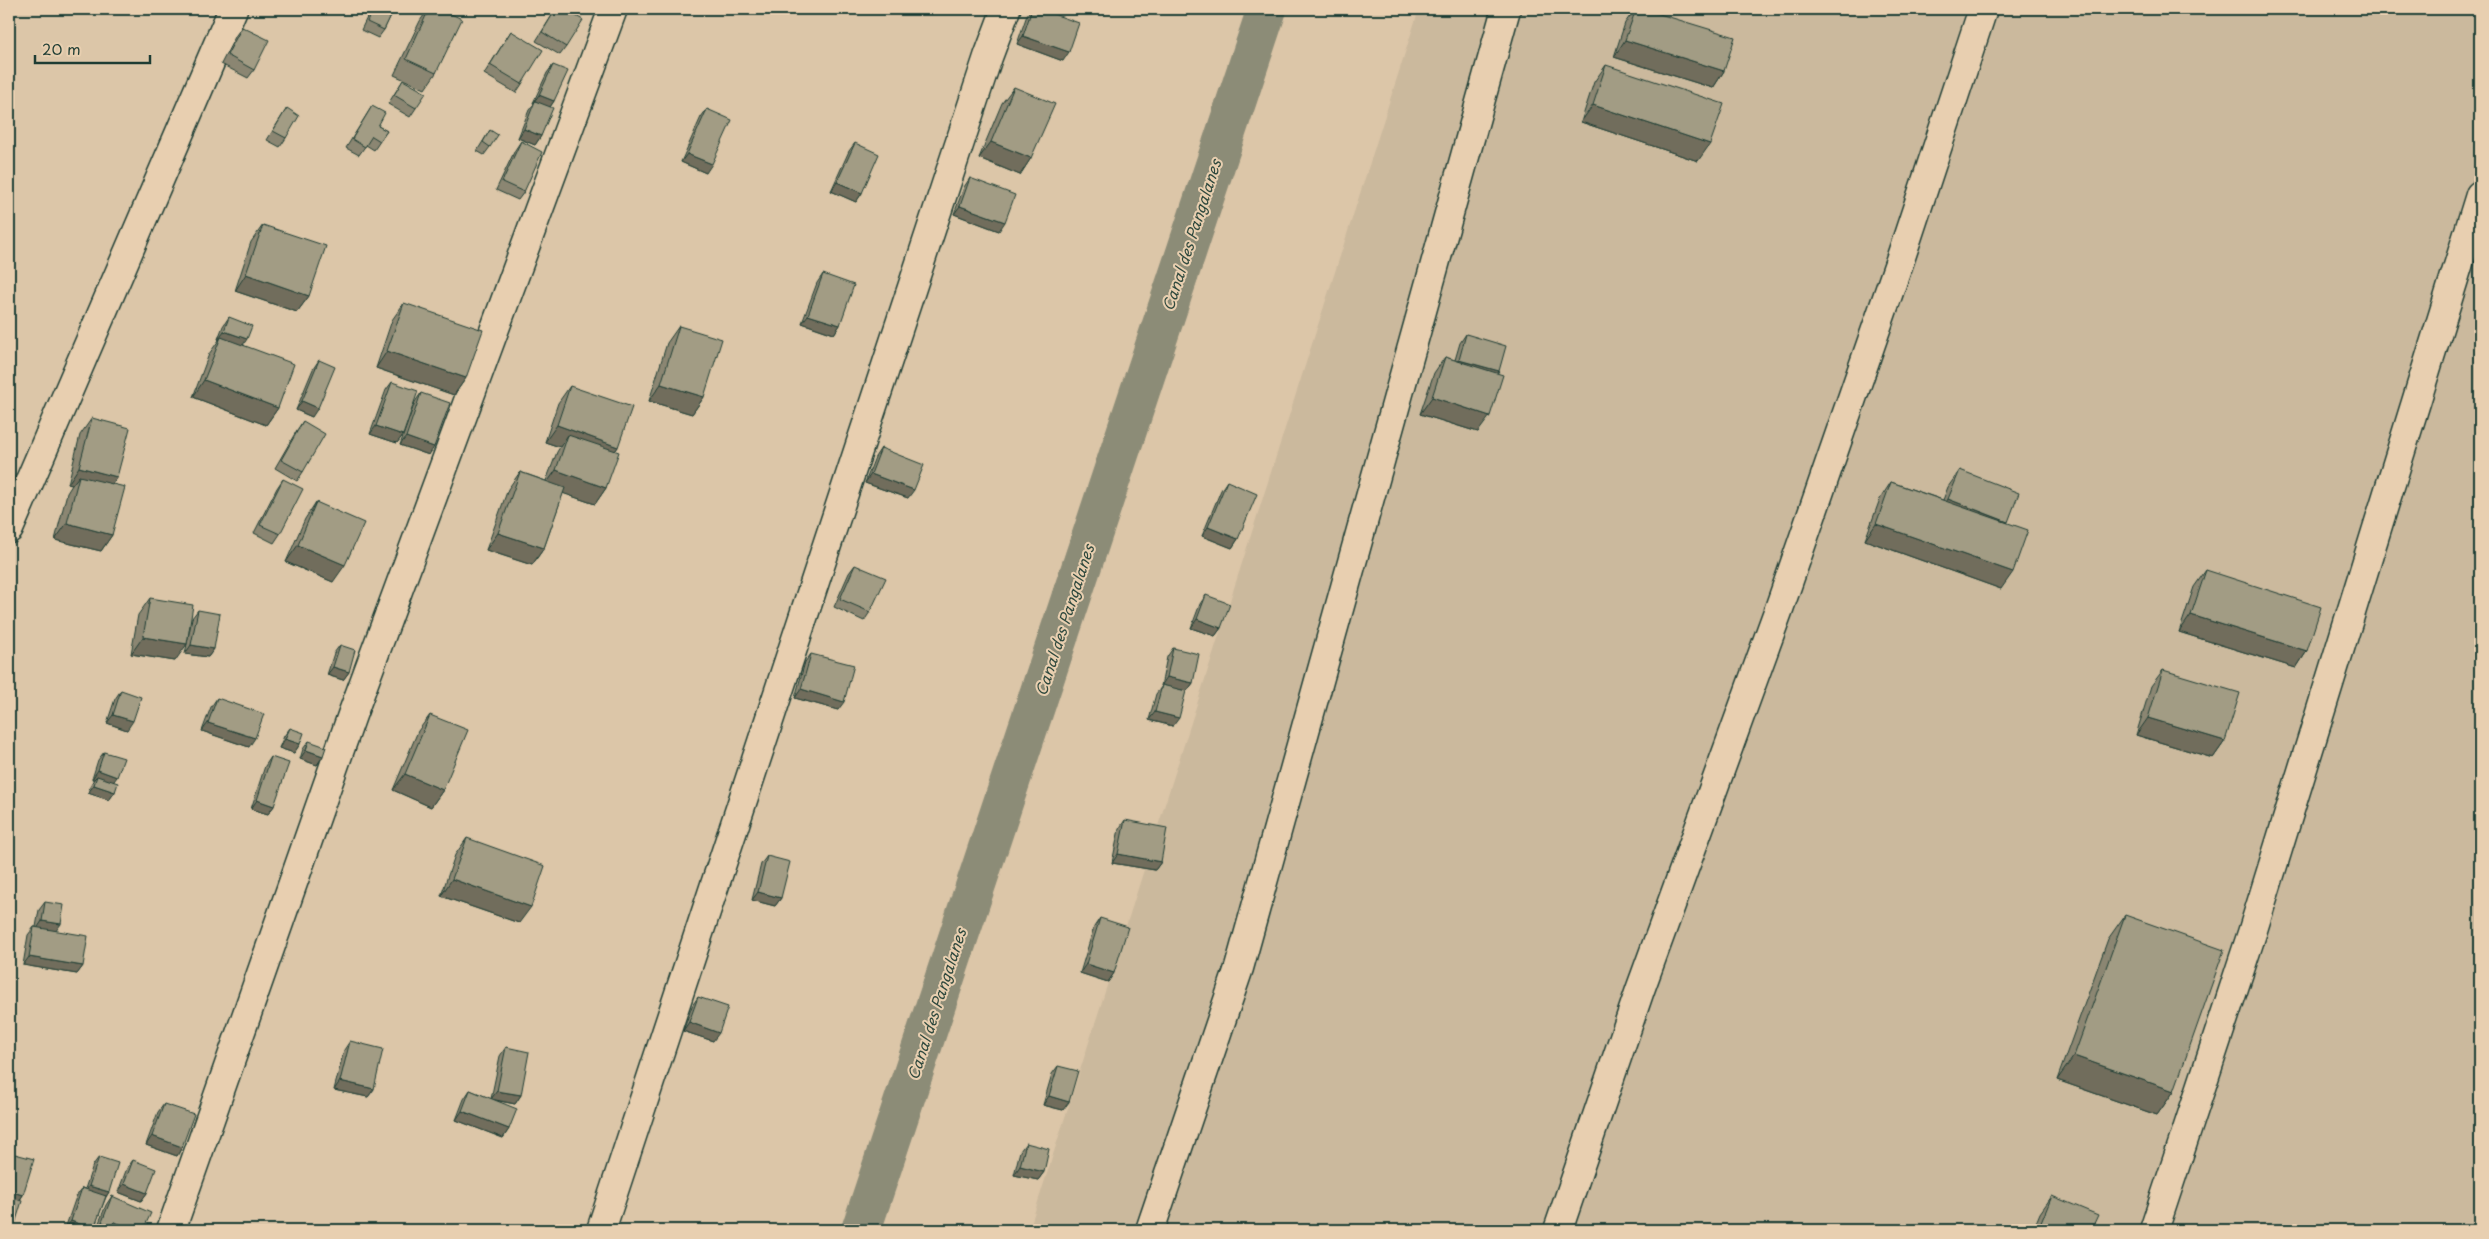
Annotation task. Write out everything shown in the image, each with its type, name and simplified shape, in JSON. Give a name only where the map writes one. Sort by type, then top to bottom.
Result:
[{"type":"street","points":[[9,529],[233,9]]},
{"type":"street","points":[[171,1230],[356,706],[613,9]]},
{"type":"street","points":[[601,1230],[988,57],[1006,9]]},
{"type":"street","points":[[1150,1230],[1239,968],[1506,9]]},
{"type":"street","points":[[1558,1230],[1640,990],[1780,606],[1893,279],[1983,9]]},
{"type":"street","points":[[2154,1230],[2255,924],[2480,195]]},
{"type":"shaded area","points":[[1419,9],[2480,9],[2480,1230],[1029,1230]]},
{"type":"building","points":[[373,9],[394,9],[384,30],[367,22]]},
{"type":"building","points":[[429,9],[440,9],[462,19],[436,73],[406,59]]},
{"type":"building","points":[[556,9],[564,9],[583,20],[566,47],[542,32]]},
{"type":"building","points":[[1032,9],[1039,9],[1079,23],[1069,52],[1023,36]]},
{"type":"building","points":[[1636,9],[1643,9],[1735,37],[1724,71],[1625,40]]},
{"type":"building","points":[[242,27],[269,40],[254,70],[227,55]]},
{"type":"building","points":[[511,31],[543,50],[522,84],[490,65]]},
{"type":"building","points":[[553,65],[568,71],[554,101],[539,95]]},
{"type":"building","points":[[1606,65],[1724,104],[1710,144],[1593,105]]},
{"type":"building","points":[[403,80],[426,93],[416,108],[394,95]]},
{"type":"building","points":[[1014,87],[1055,104],[1031,158],[991,142]]},
{"type":"building","points":[[535,101],[553,108],[541,136],[524,129]]},
{"type":"building","points":[[372,106],[385,113],[378,126],[387,131],[380,141],[372,136],[365,147],[352,139]]},
{"type":"building","points":[[287,108],[299,116],[286,138],[273,131]]},
{"type":"building","points":[[707,109],[732,120],[712,164],[687,154]]},
{"type":"building","points":[[490,130],[498,135],[490,147],[483,142]]},
{"type":"building","points":[[521,141],[542,152],[524,192],[502,182]]},
{"type":"building","points":[[855,143],[879,154],[862,193],[837,182]]},
{"type":"building","points":[[970,178],[1015,195],[1005,222],[960,206]]},
{"type":"building","points":[[263,225],[326,246],[309,296],[246,274]]},
{"type":"building","points":[[823,274],[854,285],[840,325],[808,315]]},
{"type":"building","points":[[404,303],[483,330],[466,378],[387,351]]},
{"type":"building","points":[[229,317],[252,326],[247,339],[224,331]]},
{"type":"building","points":[[679,326],[722,339],[704,397],[661,384]]},
{"type":"building","points":[[1466,334],[1506,346],[1499,371],[1459,360]]},
{"type":"building","points":[[221,337],[294,364],[278,408],[204,380]]},
{"type":"building","points":[[1445,357],[1503,375],[1490,416],[1432,397]]},
{"type":"building","points":[[319,360],[335,367],[318,408],[302,401]]},
{"type":"building","points":[[392,382],[418,391],[403,435],[376,426]]},
{"type":"building","points":[[570,386],[632,407],[618,447],[557,425]]},
{"type":"building","points":[[421,393],[450,403],[434,447],[406,437]]},
{"type":"building","points":[[92,418],[130,428],[117,477],[79,467]]},
{"type":"building","points":[[303,421],[325,434],[303,472],[281,460]]},
{"type":"building","points":[[568,435],[619,452],[606,488],[556,470]]},
{"type":"building","points":[[881,448],[924,465],[914,490],[871,474]]},
{"type":"building","points":[[1960,470],[2019,493],[2008,522],[1948,499]]},
{"type":"building","points":[[520,472],[565,488],[544,548],[498,533]]},
{"type":"building","points":[[79,476],[125,487],[112,535],[67,523]]},
{"type":"building","points":[[283,479],[303,489],[280,534],[260,525]]},
{"type":"building","points":[[1227,481],[1257,494],[1238,539],[1208,527]]},
{"type":"building","points":[[1891,482],[2028,530],[2013,572],[1876,524]]},
{"type":"building","points":[[316,502],[364,523],[345,565],[298,545]]},
{"type":"building","points":[[855,565],[886,578],[870,612],[840,599]]},
{"type":"building","points":[[2206,570],[2321,607],[2307,651],[2191,615]]},
{"type":"building","points":[[1206,595],[1230,604],[1221,628],[1197,619]]},
{"type":"building","points":[[150,598],[193,605],[187,644],[143,637]]},
{"type":"building","points":[[198,610],[220,614],[214,649],[191,645]]},
{"type":"building","points":[[340,645],[355,650],[349,672],[333,667]]},
{"type":"building","points":[[1173,648],[1199,654],[1193,683],[1167,677]]},
{"type":"building","points":[[811,654],[854,665],[844,702],[801,689]]},
{"type":"building","points":[[2163,670],[2240,693],[2225,741],[2148,718]]},
{"type":"building","points":[[1162,685],[1186,691],[1179,718],[1155,712]]},
{"type":"building","points":[[121,690],[141,697],[133,721],[113,715]]},
{"type":"building","points":[[217,698],[264,714],[255,738],[208,723]]},
{"type":"building","points":[[430,715],[468,730],[443,790],[405,774]]},
{"type":"building","points":[[290,728],[304,733],[300,744],[285,739]]},
{"type":"building","points":[[309,741],[326,747],[323,756],[306,750]]},
{"type":"building","points":[[104,752],[124,758],[117,777],[98,770]]},
{"type":"building","points":[[271,757],[289,763],[274,806],[257,800]]},
{"type":"building","points":[[97,776],[118,783],[115,792],[94,785]]},
{"type":"building","points":[[1125,820],[1167,828],[1161,862],[1118,854]]},
{"type":"building","points":[[467,838],[545,866],[531,907],[452,879]]},
{"type":"building","points":[[767,856],[790,862],[781,898],[758,892]]},
{"type":"building","points":[[45,902],[64,905],[61,924],[42,921]]},
{"type":"building","points":[[2125,915],[2224,950],[2174,1091],[2074,1056]]},
{"type":"building","points":[[1100,918],[1128,927],[1114,973],[1086,964]]},
{"type":"building","points":[[34,927],[88,936],[83,966],[29,957]]},
{"type":"building","points":[[698,997],[728,1007],[719,1033],[689,1022]]},
{"type":"building","points":[[350,1041],[383,1049],[374,1089],[340,1081]]},
{"type":"building","points":[[506,1047],[529,1052],[521,1095],[497,1091]]},
{"type":"building","points":[[1058,1066],[1078,1071],[1069,1102],[1049,1096]]},
{"type":"building","points":[[470,1090],[517,1109],[509,1129],[462,1111]]},
{"type":"building","points":[[164,1104],[194,1114],[182,1147],[152,1136]]},
{"type":"building","points":[[1026,1143],[1049,1149],[1044,1172],[1020,1166]]},
{"type":"building","points":[[15,1154],[34,1159],[23,1195],[9,1191],[9,1175]]},
{"type":"building","points":[[99,1157],[118,1163],[109,1192],[89,1186]]},
{"type":"building","points":[[133,1160],[156,1169],[147,1193],[124,1184]]},
{"type":"building","points":[[82,1188],[106,1196],[94,1229],[71,1221]]},
{"type":"building","points":[[112,1196],[151,1213],[143,1230],[136,1230],[114,1222],[111,1226],[102,1222]]},
{"type":"building","points":[[2052,1196],[2098,1215],[2091,1230],[2038,1230]]},
{"type":"building","points":[[9,1197],[22,1201],[15,1224],[9,1222]]},
{"type":"building","points":[[114,1222],[136,1230],[111,1230]]},
{"type":"waterway","name":"Canal des Pangalanes","points":[[861,1230],[1267,9]]}]
